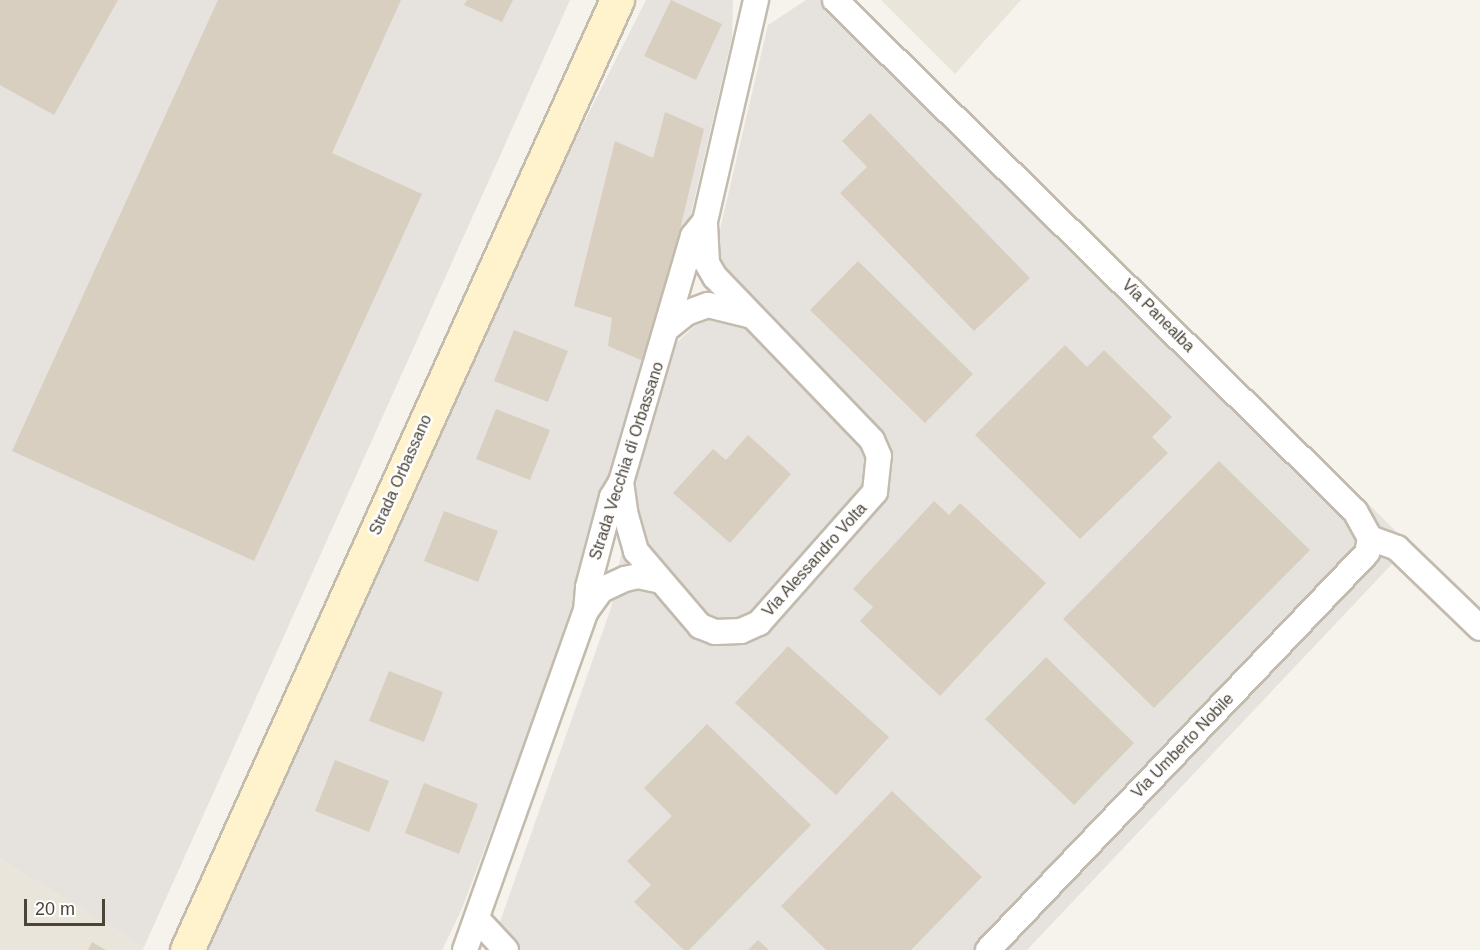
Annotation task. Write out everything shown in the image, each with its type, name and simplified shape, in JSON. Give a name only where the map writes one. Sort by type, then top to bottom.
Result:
[{"type":"main road","name":"Strada Orbassano","points":[[187,950],[617,0]]},
{"type":"street","name":"Strada Vecchia di Orbassano","points":[[465,950],[478,920],[586,611],[591,575],[612,497],[621,482],[669,327],[669,313],[693,236],[705,221],[756,0]]},
{"type":"street","name":"Via Panealba","points":[[836,0],[1355,510],[1370,538]]},
{"type":"street","name":"Via Alessandro Volta","points":[[621,482],[633,541],[657,580],[700,626],[715,632],[751,628],[866,506],[875,492],[879,456],[872,440],[752,316],[707,263],[705,221]]},
{"type":"street","points":[[669,327],[686,313],[708,305],[752,316]]},
{"type":"street","points":[[1370,538],[1396,548],[1480,628]]},
{"type":"street","name":"Via Umberto Nobile","points":[[988,950],[1367,553],[1370,538]]},
{"type":"street","points":[[586,611],[600,590],[625,579],[638,576],[657,580]]},
{"type":"street","points":[[478,920],[506,950]]},
{"type":"shaded area","points":[[0,0],[570,0],[144,947],[0,859]]},
{"type":"shaded area","points":[[646,0],[733,0],[732,38],[676,278],[582,592],[461,911],[442,950],[208,950],[535,219]]},
{"type":"shaded area","points":[[806,0],[856,0],[1410,545],[1027,950],[490,950],[611,608],[636,476],[675,344],[698,323],[768,25]]},
{"type":"shaded area","points":[[881,0],[1021,0],[955,74]]},
{"type":"shaded area","points":[[0,859],[144,947],[143,950],[0,950]]},
{"type":"building","points":[[0,0],[118,0],[54,115],[0,85]]},
{"type":"building","points":[[218,0],[401,0],[332,153],[422,194],[254,561],[12,451]]},
{"type":"building","points":[[467,0],[513,0],[502,22],[464,5]]},
{"type":"building","points":[[671,0],[722,24],[696,80],[644,56]]},
{"type":"building","points":[[665,112],[704,129],[648,363],[608,346],[612,318],[574,306],[615,141],[653,158]]},
{"type":"building","points":[[870,113],[1030,278],[974,331],[840,193],[867,167],[842,141]]},
{"type":"building","points":[[858,261],[973,374],[925,423],[810,310]]},
{"type":"building","points":[[514,330],[568,351],[548,402],[494,381]]},
{"type":"building","points":[[1065,345],[1087,367],[1104,350],[1172,417],[1152,437],[1168,453],[1080,539],[975,435]]},
{"type":"building","points":[[496,409],[550,430],[530,480],[476,459]]},
{"type":"building","points":[[748,435],[791,474],[730,543],[673,493],[713,449],[726,460]]},
{"type":"building","points":[[1219,461],[1310,550],[1154,708],[1063,619]]},
{"type":"building","points":[[934,501],[949,515],[960,503],[1046,583],[940,696],[860,621],[873,607],[853,589]]},
{"type":"building","points":[[444,511],[498,531],[478,582],[424,561]]},
{"type":"building","points":[[788,646],[889,737],[836,795],[735,703]]},
{"type":"building","points":[[1046,657],[1134,743],[1074,805],[985,719]]},
{"type":"building","points":[[389,671],[443,692],[424,742],[369,721]]},
{"type":"building","points":[[707,724],[811,825],[689,950],[684,950],[634,902],[651,885],[627,861],[672,816],[644,788]]},
{"type":"building","points":[[335,760],[389,781],[369,832],[315,811]]},
{"type":"building","points":[[424,783],[478,804],[459,854],[405,833]]},
{"type":"building","points":[[892,791],[982,877],[911,950],[826,950],[781,906]]},
{"type":"building","points":[[758,940],[769,950],[748,950]]},
{"type":"building","points":[[92,942],[106,950],[88,950]]}]
